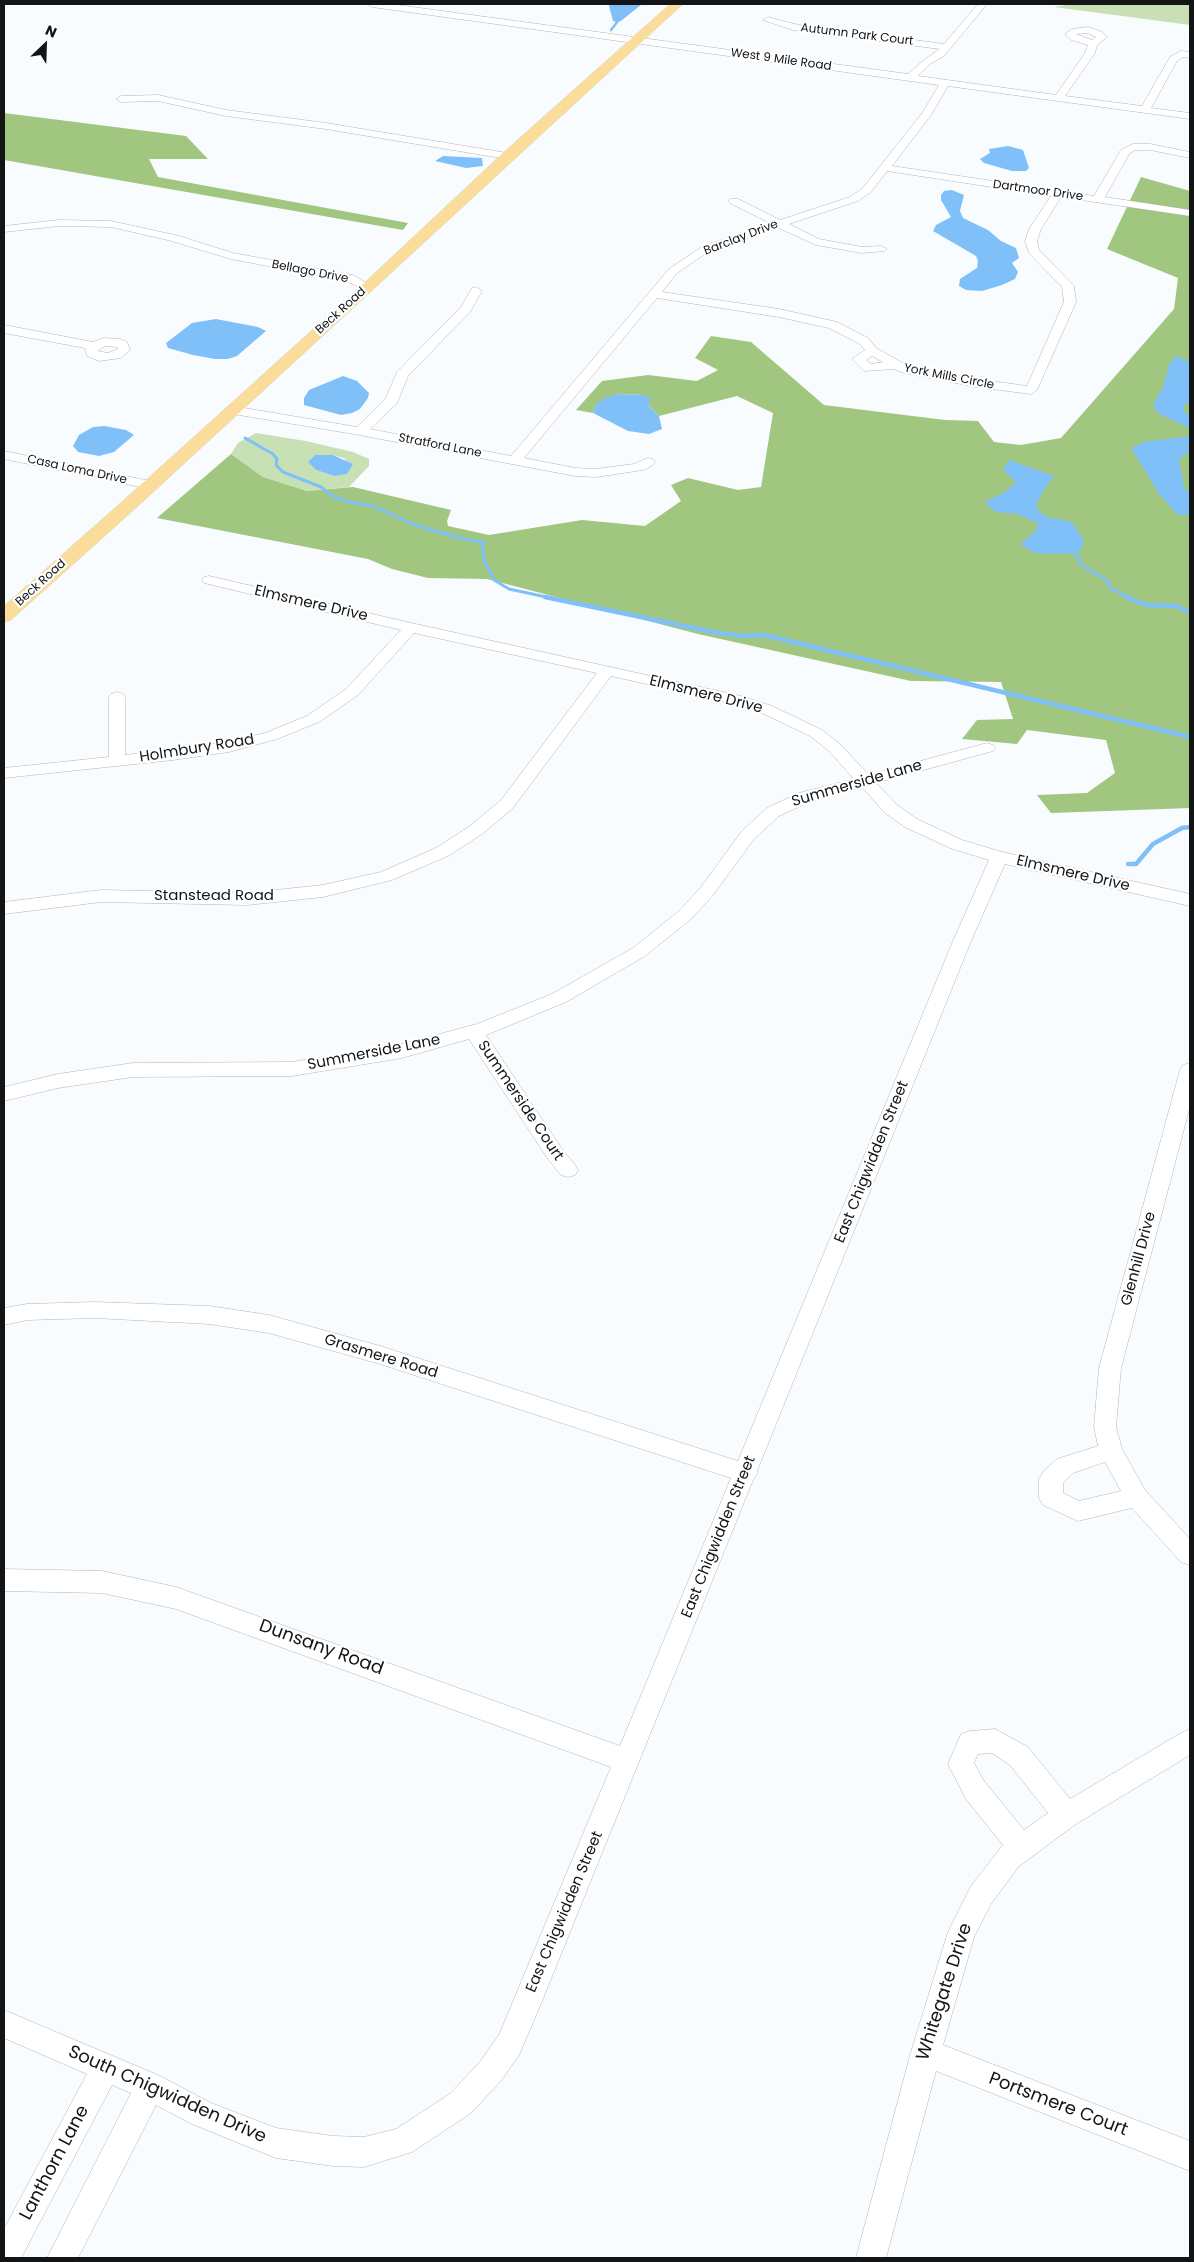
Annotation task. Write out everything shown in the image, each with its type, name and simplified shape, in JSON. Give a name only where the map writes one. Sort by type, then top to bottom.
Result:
[{"type":"main road","name":"Beck Road","points":[[4,616],[368,287],[507,156],[677,4]]},
{"type":"street","name":"West 9 Mile Road","points":[[372,4],[1190,116]]},
{"type":"street","points":[[910,78],[927,62],[944,50],[983,4]]},
{"type":"street","name":"Autumn Park Court","points":[[768,20],[793,27],[944,50]]},
{"type":"street","points":[[1059,98],[1090,53],[1093,44]]},
{"type":"street","points":[[1144,110],[1174,60],[1186,55],[1181,47],[1190,44]]},
{"type":"street","points":[[931,81],[933,73],[941,64],[944,50]]},
{"type":"street","name":"Barclay Drive","points":[[514,460],[673,271],[686,260],[707,248],[854,199],[867,190],[886,168],[927,113],[946,83]]},
{"type":"street","name":"Barclay Drive","points":[[927,113],[948,100],[966,85]]},
{"type":"street","points":[[121,99],[158,98],[226,113],[326,126],[507,156]]},
{"type":"street","points":[[1098,200],[1125,152],[1133,147],[1160,148],[1190,155]]},
{"type":"street","name":"Dartmoor Drive","points":[[886,168],[1190,213]]},
{"type":"street","name":"York Mills Circle","points":[[655,294],[833,324],[864,341],[872,352],[858,359],[868,368],[894,365],[932,376],[1030,390],[1070,302],[1068,286],[1033,251],[1030,241],[1035,229],[1058,194]]},
{"type":"street","points":[[734,201],[776,224],[822,244],[862,250],[881,249]]},
{"type":"street","name":"Bellago Drive","points":[[5,227],[106,230],[126,234],[221,262],[292,278],[339,287],[368,287]]},
{"type":"street","points":[[360,431],[392,400],[402,375],[466,309],[476,292]]},
{"type":"street","points":[[4,329],[93,346]]},
{"type":"street","name":"Stratford Lane","points":[[232,410],[360,431],[575,472],[596,473],[638,467],[648,462]]},
{"type":"street","name":"Casa Loma Drive","points":[[4,455],[145,490]]},
{"type":"street","name":"Casa Loma Drive","points":[[4,466],[145,490]]},
{"type":"street","name":"Elmsmere Drive","points":[[209,580],[411,628],[736,699],[766,709],[816,733],[835,748],[891,809],[911,823],[956,844],[999,858],[1190,900]]},
{"type":"street","name":"Holmbury Road","points":[[4,773],[229,747],[271,736],[313,719],[352,692],[411,628]]},
{"type":"street","name":"Stanstead Road","points":[[4,908],[101,896],[247,899],[322,891],[386,876],[442,852],[476,830],[507,804],[606,672]]},
{"type":"street","points":[[117,697],[117,760]]},
{"type":"street","name":"Summerside Lane","points":[[4,1094],[58,1080],[133,1070],[292,1069],[402,1051],[474,1032],[560,998],[639,952],[685,915],[707,891],[748,835],[773,812],[791,802],[864,780],[987,748]]},
{"type":"street","name":"East Chigwidden Street","points":[[364,2152],[402,2142],[460,2103],[490,2072],[509,2045],[628,1761],[962,942],[999,858]]},
{"type":"street","name":"Summerside Court","points":[[474,1032],[555,1154],[568,1170]]},
{"type":"street","name":"Glenhill Drive","points":[[1190,1070],[1110,1368],[1105,1428],[1111,1451],[1137,1496],[1190,1555]]},
{"type":"street","name":"Grasmere Road","points":[[4,1311],[95,1310],[208,1315],[269,1324],[380,1355],[746,1473]]},
{"type":"street","points":[[1111,1451],[1065,1466],[1051,1479],[1051,1498],[1078,1511],[1137,1496]]},
{"type":"street","name":"Dunsany Road","points":[[4,1580],[102,1582],[176,1598],[628,1761]]},
{"type":"street","name":"Whitegate Drive","points":[[870,2258],[925,2052],[962,1932],[981,1895],[1008,1858],[1067,1815],[1190,1740]]},
{"type":"street","points":[[1022,1848],[975,1790],[961,1764],[970,1743],[995,1741],[1019,1756],[1067,1815]]},
{"type":"street","name":"South Chigwidden Drive","points":[[4,2024],[150,2086],[202,2114],[276,2144],[364,2152]]},
{"type":"street","name":"Portsmere Court","points":[[925,2052],[1190,2156]]},
{"type":"street","name":"Lanthorn Lane","points":[[5,2258],[106,2068]]},
{"type":"street","points":[[62,2258],[150,2086]]},
{"type":"green space","points":[[1073,4],[1190,4],[1190,25],[1054,7]]},
{"type":"green space","points":[[4,113],[186,136],[208,159],[149,159],[158,177],[408,223],[403,230],[4,160]]},
{"type":"green space","points":[[1141,177],[1190,191],[1190,808],[1051,813],[1037,795],[1087,793],[1115,773],[1106,740],[1027,730],[1017,744],[962,739],[977,720],[1013,719],[1001,682],[911,681],[698,634],[487,579],[428,578],[392,569],[368,559],[157,518],[231,454],[263,477],[307,491],[353,487],[451,510],[447,521],[448,526],[489,535],[582,520],[645,526],[681,501],[671,485],[688,478],[738,490],[761,487],[773,413],[737,396],[659,416],[648,405],[645,395],[617,394],[595,406],[593,413],[576,410],[602,381],[648,375],[697,381],[718,370],[695,358],[711,336],[751,342],[824,405],[945,420],[978,421],[994,442],[1021,445],[1061,438],[1174,309],[1178,278],[1107,249]]},
{"type":"green space","points":[[256,433],[306,441],[353,452],[369,459],[369,466],[349,487],[307,491],[263,477],[231,454],[238,443]],"holes":[[[315,455],[333,455],[346,459],[334,476],[316,470],[309,462]]]},
{"type":"water","points":[[610,4],[642,4],[621,21],[616,22],[613,21]]},
{"type":"water","points":[[1008,146],[1023,150],[1029,168],[1026,171],[1012,171],[984,163],[980,159],[990,153],[989,149]]},
{"type":"water","points":[[443,156],[482,158],[483,166],[466,168],[435,161]]},
{"type":"water","points":[[952,190],[964,195],[960,211],[963,218],[988,230],[1001,241],[1016,248],[1019,258],[1012,263],[1018,272],[1015,279],[982,291],[966,290],[959,286],[960,279],[977,268],[978,261],[976,256],[933,231],[936,225],[951,217],[941,200],[941,195],[944,191]]},
{"type":"water","points":[[216,319],[258,327],[266,331],[237,356],[228,359],[193,355],[168,348],[166,343],[192,323]]},
{"type":"water","points":[[1176,356],[1190,362],[1190,402],[1184,405],[1184,412],[1190,415],[1189,428],[1158,413],[1153,405],[1163,387],[1169,365]]},
{"type":"water","points":[[343,376],[357,381],[369,393],[368,398],[360,409],[341,415],[304,405],[304,398],[309,390]]},
{"type":"water","points":[[617,394],[645,395],[651,399],[648,405],[659,416],[662,429],[649,434],[628,431],[593,413],[595,406],[603,399]]},
{"type":"water","points":[[104,426],[126,430],[134,435],[114,452],[99,456],[78,452],[73,446],[79,435],[93,427]]},
{"type":"water","points":[[1190,436],[1190,451],[1179,459],[1184,487],[1190,495],[1190,515],[1178,515],[1159,494],[1131,448],[1144,442]]},
{"type":"water","points":[[315,455],[333,455],[353,464],[347,474],[334,476],[316,470],[308,462]]},
{"type":"water","points":[[1009,460],[1054,476],[1040,496],[1036,508],[1047,517],[1072,522],[1084,541],[1080,552],[1060,554],[1035,553],[1020,544],[1036,531],[1038,523],[1017,514],[996,512],[984,502],[1003,493],[1016,483],[1003,469]]},
{"type":"waterway","points":[[611,30],[621,17]]},
{"type":"waterway","points":[[245,438],[273,454],[277,459],[276,465],[283,472],[321,487],[331,495],[345,501],[373,506],[415,525],[463,539],[484,542],[481,547],[484,551],[483,559],[494,580],[509,589],[551,598]]},
{"type":"waterway","points":[[1072,553],[1079,558],[1080,564],[1108,581],[1110,588],[1130,598]]},
{"type":"waterway","points":[[545,597],[713,632],[742,636],[764,635],[1190,737]]},
{"type":"waterway","points":[[1126,597],[1147,605],[1175,606],[1190,612]]},
{"type":"waterway","points":[[1128,864],[1136,864],[1153,844],[1182,828],[1190,827]]}]
